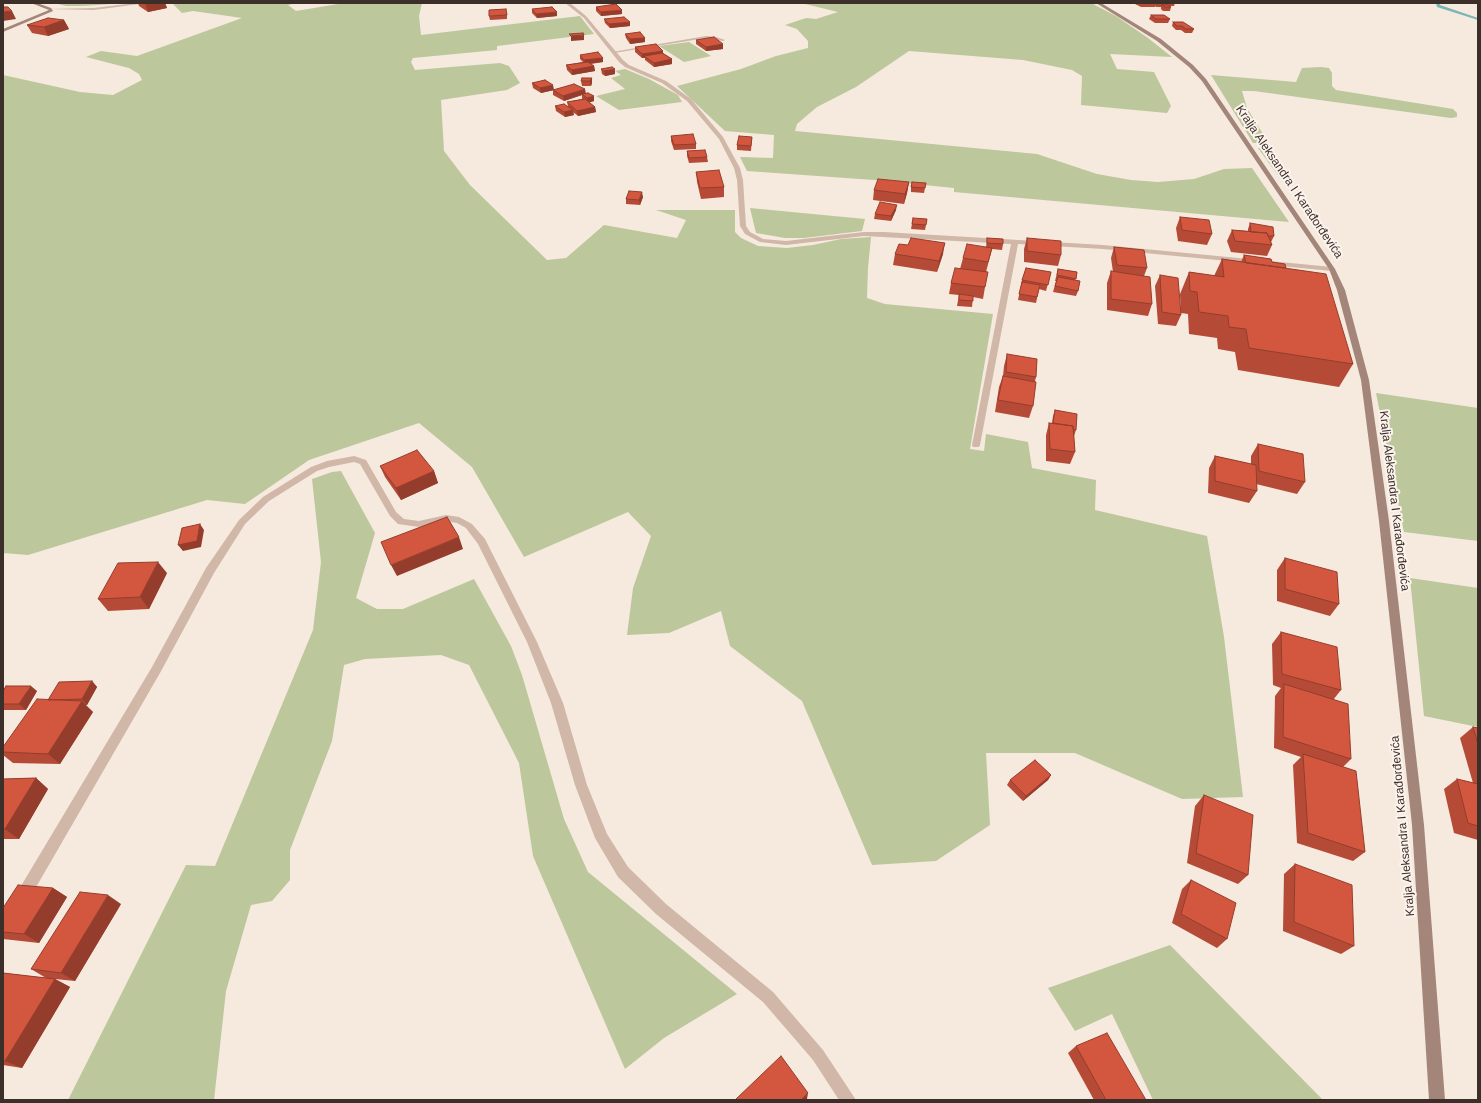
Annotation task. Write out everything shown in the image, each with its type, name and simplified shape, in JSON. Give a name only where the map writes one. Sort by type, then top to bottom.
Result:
[{"type":"street","points":[[33,3],[50,9],[94,9],[145,3]]},
{"type":"street","points":[[567,3],[585,17],[627,66],[664,82],[689,100],[721,138],[737,168],[740,180],[743,226],[747,233],[762,242],[786,243],[864,234],[884,234],[1103,247],[1332,269]]},
{"type":"street","name":"Kralja Aleksandra I Karađorđevića","points":[[1098,3],[1159,40],[1191,66],[1204,80],[1332,269],[1341,290],[1365,380],[1384,521],[1418,825],[1437,1100]]},
{"type":"street","points":[[3,31],[47,13],[51,11],[50,9]]},
{"type":"street","points":[[614,52],[706,37],[723,40]]},
{"type":"street","points":[[976,445],[1015,241]]},
{"type":"street","points":[[19,903],[156,670],[210,571],[242,522],[266,499],[314,469],[327,464],[354,459],[363,462],[393,514],[401,522],[419,524],[446,518],[459,520],[470,526],[482,542],[532,642],[557,703],[581,785],[602,838],[623,872],[661,909],[768,997],[818,1055],[848,1100]]},
{"type":"green space","points":[[54,3],[124,3],[66,6]]},
{"type":"green space","points":[[172,3],[296,3],[288,5],[296,11],[344,3],[422,3],[419,16],[421,35],[580,16],[594,34],[497,46],[497,50],[413,58],[411,62],[415,70],[500,63],[509,66],[520,83],[507,90],[441,100],[444,151],[470,185],[547,260],[566,258],[604,225],[677,238],[686,220],[656,210],[735,210],[735,232],[741,238],[758,246],[787,248],[813,245],[841,239],[871,237],[867,298],[885,304],[993,314],[970,449],[984,451],[986,434],[1028,442],[1032,468],[1096,480],[1095,510],[1207,536],[1224,637],[1243,797],[1182,799],[1075,753],[986,753],[990,825],[936,861],[872,865],[802,701],[730,646],[721,611],[669,633],[627,635],[633,588],[651,536],[628,512],[524,557],[472,467],[419,423],[309,460],[245,504],[207,500],[28,555],[3,553],[3,75],[80,92],[113,95],[142,80],[139,74],[129,68],[86,57],[101,51],[137,56],[242,18],[193,11],[182,13]]},
{"type":"green space","points":[[801,3],[1091,3],[1116,16],[1172,57],[1110,54],[1117,69],[1154,72],[1171,106],[1167,113],[1081,105],[1082,76],[1072,70],[1023,60],[909,51],[856,87],[817,107],[797,124],[795,131],[1037,154],[1097,174],[1131,180],[1158,182],[1194,179],[1224,169],[1252,168],[1289,222],[954,192],[954,188],[874,180],[747,171],[740,157],[773,158],[774,135],[725,131],[677,86],[741,69],[776,56],[808,48],[808,41],[797,29],[785,25],[806,18],[816,19],[838,12]]},
{"type":"green space","points":[[689,42],[711,56],[684,62],[659,46]]},
{"type":"green space","points":[[1302,68],[1329,68],[1332,73],[1332,86],[1336,90],[1453,109],[1457,113],[1457,117],[1451,118],[1254,91],[1242,91],[1247,108],[1266,139],[1262,143],[1253,143],[1211,75],[1296,82]]},
{"type":"green space","points":[[625,69],[649,79],[678,95],[682,102],[619,110],[596,96],[625,89],[611,78],[621,75],[615,71]]},
{"type":"green space","points":[[1258,148],[1266,148],[1276,157],[1291,180],[1290,182],[1283,182]]},
{"type":"green space","points":[[750,208],[865,219],[862,231],[804,238],[785,238],[756,233]]},
{"type":"green space","points":[[1376,393],[1478,408],[1478,541],[1404,532]]},
{"type":"green space","points":[[341,471],[375,533],[356,598],[377,609],[403,609],[474,579],[511,646],[522,675],[564,819],[588,872],[737,994],[664,1038],[625,1069],[533,856],[519,763],[469,665],[441,655],[365,659],[344,665],[332,741],[290,850],[290,880],[272,901],[251,905],[226,991],[214,1100],[68,1100],[186,865],[215,866],[313,630],[321,562],[312,479],[332,472]]},
{"type":"green space","points":[[1410,578],[1478,588],[1478,727],[1424,716]]},
{"type":"green space","points":[[1170,945],[1323,1100],[1153,1100],[1112,1014],[1075,1031],[1048,988]]},
{"type":"building","points":[[616,4],[622,10],[601,12],[596,7]]},
{"type":"building","points":[[1162,5],[1168,5],[1171,7],[1165,7]]},
{"type":"building","points":[[3,7],[8,7],[12,11],[3,12]]},
{"type":"building","points":[[552,7],[557,12],[536,14],[532,9]]},
{"type":"building","points":[[506,9],[507,15],[489,16],[489,10]]},
{"type":"building","points":[[1151,15],[1164,15],[1170,19],[1156,19]]},
{"type":"building","points":[[624,17],[630,22],[609,24],[604,19]]},
{"type":"building","points":[[48,18],[64,20],[44,27],[27,25]]},
{"type":"building","points":[[1173,22],[1183,22],[1194,29],[1186,29],[1182,26],[1177,26]]},
{"type":"building","points":[[640,32],[645,38],[630,39],[625,34]]},
{"type":"building","points":[[583,33],[584,35],[571,36],[569,34]]},
{"type":"building","points":[[714,37],[723,44],[706,47],[696,40]]},
{"type":"building","points":[[656,44],[663,51],[642,54],[635,47]]},
{"type":"building","points":[[598,52],[603,58],[584,60],[580,55]]},
{"type":"building","points":[[662,53],[672,59],[654,63],[644,56]]},
{"type":"building","points":[[588,62],[594,66],[572,70],[566,65]]},
{"type":"building","points":[[612,67],[615,69],[604,71],[601,69]]},
{"type":"building","points":[[582,78],[592,78],[590,81],[581,81]]},
{"type":"building","points":[[545,80],[553,85],[540,88],[532,83]]},
{"type":"building","points":[[574,84],[585,89],[563,96],[553,90]]},
{"type":"building","points":[[588,93],[594,96],[587,98],[582,94]]},
{"type":"building","points":[[585,99],[595,107],[577,111],[567,102]]},
{"type":"building","points":[[564,104],[573,110],[564,112],[555,106]]},
{"type":"building","points":[[693,134],[696,144],[674,145],[671,136]]},
{"type":"building","points":[[739,136],[752,137],[751,146],[737,145]]},
{"type":"building","points":[[705,150],[707,157],[689,158],[687,151]]},
{"type":"building","points":[[719,170],[724,187],[700,188],[696,172]]},
{"type":"building","points":[[878,179],[909,182],[905,194],[874,190]]},
{"type":"building","points":[[912,182],[926,183],[925,188],[911,187]]},
{"type":"building","points":[[629,191],[642,192],[639,200],[626,199]]},
{"type":"building","points":[[880,202],[897,205],[891,216],[875,214]]},
{"type":"building","points":[[1180,217],[1209,220],[1212,234],[1182,230]]},
{"type":"building","points":[[913,218],[927,219],[926,225],[912,224]]},
{"type":"building","points":[[1250,223],[1273,227],[1274,236],[1268,236],[1267,233],[1251,232]]},
{"type":"building","points":[[1232,230],[1267,233],[1272,245],[1235,241]]},
{"type":"building","points":[[911,238],[945,243],[939,261],[895,254],[899,244],[908,245]]},
{"type":"building","points":[[987,238],[1003,239],[1003,244],[987,243]]},
{"type":"building","points":[[1027,238],[1061,241],[1061,255],[1027,251]]},
{"type":"building","points":[[967,244],[992,248],[988,262],[963,258]]},
{"type":"building","points":[[1114,247],[1144,250],[1147,268],[1117,265]]},
{"type":"building","points":[[1244,255],[1271,259],[1272,262],[1285,264],[1286,268],[1246,263]]},
{"type":"building","points":[[1222,259],[1326,274],[1353,364],[1249,348],[1246,329],[1229,327],[1228,316],[1199,312],[1197,292],[1190,291],[1189,272],[1224,277]]},
{"type":"building","points":[[955,268],[988,272],[985,287],[951,283]]},
{"type":"building","points":[[1026,268],[1051,272],[1048,285],[1022,280]]},
{"type":"building","points":[[1058,269],[1077,272],[1076,279],[1057,275]]},
{"type":"building","points":[[1111,271],[1150,277],[1152,304],[1111,299]]},
{"type":"building","points":[[1160,275],[1178,278],[1181,315],[1162,312]]},
{"type":"building","points":[[1058,277],[1080,281],[1078,291],[1055,286]]},
{"type":"building","points":[[1022,282],[1040,285],[1037,297],[1019,294]]},
{"type":"building","points":[[959,294],[973,296],[973,301],[959,300]]},
{"type":"building","points":[[1007,354],[1037,359],[1036,377],[1006,372]]},
{"type":"building","points":[[1003,376],[1036,382],[1033,406],[998,400]]},
{"type":"building","points":[[1055,410],[1077,414],[1076,430],[1073,429],[1073,426],[1053,423]]},
{"type":"building","points":[[1049,423],[1073,426],[1075,452],[1050,449]]},
{"type":"building","points":[[1258,444],[1303,454],[1305,482],[1259,471]]},
{"type":"building","points":[[417,450],[434,471],[396,488],[380,466]]},
{"type":"building","points":[[1215,456],[1256,465],[1257,491],[1215,481]]},
{"type":"building","points":[[447,517],[459,537],[391,565],[381,542]]},
{"type":"building","points":[[200,524],[197,541],[178,545],[182,528]]},
{"type":"building","points":[[1285,558],[1337,572],[1339,604],[1285,589]]},
{"type":"building","points":[[158,562],[140,597],[98,599],[118,563]]},
{"type":"building","points":[[1281,632],[1337,647],[1341,690],[1282,674]]},
{"type":"building","points":[[92,681],[82,699],[48,700],[59,682]]},
{"type":"building","points":[[1284,684],[1348,704],[1351,759],[1283,737]]},
{"type":"building","points":[[6,686],[31,686],[19,704],[3,704],[3,691]]},
{"type":"building","points":[[37,699],[82,701],[48,754],[3,752],[3,747]]},
{"type":"building","points":[[1473,727],[1478,728],[1478,744]]},
{"type":"building","points":[[1303,754],[1356,771],[1365,852],[1308,833]]},
{"type":"building","points":[[1035,760],[1051,775],[1026,796],[1010,780]]},
{"type":"building","points":[[36,778],[5,829],[3,829],[3,779]]},
{"type":"building","points":[[1457,779],[1478,784],[1478,826],[1468,823]]},
{"type":"building","points":[[1204,795],[1253,815],[1248,875],[1196,853]]},
{"type":"building","points":[[1295,864],[1352,885],[1354,946],[1294,922]]},
{"type":"building","points":[[1191,880],[1236,903],[1227,939],[1181,914]]},
{"type":"building","points":[[18,885],[53,888],[24,934],[3,932],[3,908]]},
{"type":"building","points":[[80,892],[108,895],[61,973],[31,969]]},
{"type":"building","points":[[3,973],[55,979],[5,1061],[3,1061]]},
{"type":"building","points":[[1107,1033],[1146,1100],[1106,1100],[1076,1046]]},
{"type":"building","points":[[781,1056],[808,1093],[801,1100],[735,1100]]},
{"type":"waterway","points":[[1438,3],[1438,6],[1478,19]]}]
